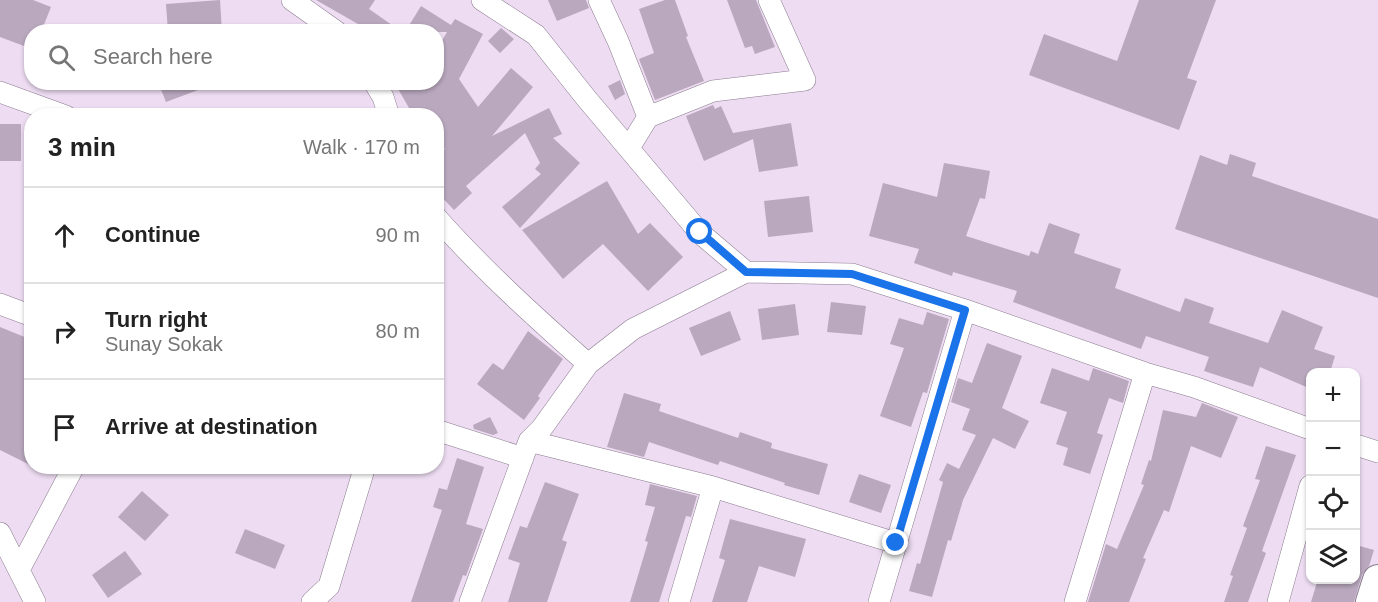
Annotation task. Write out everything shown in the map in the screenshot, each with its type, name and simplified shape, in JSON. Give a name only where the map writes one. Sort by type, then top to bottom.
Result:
[{"type":"main road","points":[[1371,602],[1378,580]]},
{"type":"street","points":[[292,0],[326,24]]},
{"type":"street","points":[[482,0],[536,35],[700,232],[746,272]]},
{"type":"street","points":[[599,0],[648,117]]},
{"type":"street","points":[[628,148],[648,117],[713,91],[805,80],[769,0]]},
{"type":"street","points":[[379,90],[387,108]]},
{"type":"street","points":[[0,92],[44,108]]},
{"type":"street","points":[[444,226],[471,256],[533,316],[588,364]]},
{"type":"street","points":[[470,602],[526,450],[588,364],[633,329],[746,272],[852,274],[965,310],[1145,373],[1194,387],[1306,427]]},
{"type":"street","points":[[0,304],[24,313]]},
{"type":"street","points":[[879,602],[965,310]]},
{"type":"street","points":[[1075,602],[1145,373]]},
{"type":"street","points":[[444,432],[713,487],[896,543]]},
{"type":"street","points":[[1360,446],[1378,452]]},
{"type":"street","points":[[19,570],[70,474]]},
{"type":"street","points":[[312,602],[329,586],[363,474]]},
{"type":"street","points":[[680,602],[713,487]]},
{"type":"street","points":[[1278,602],[1306,504]]},
{"type":"street","points":[[0,533],[35,602]]},
{"type":"building","points":[[0,0],[33,0],[51,7],[44,24],[24,24],[24,46],[0,37]]},
{"type":"building","points":[[220,0],[222,24],[167,24],[166,4]]},
{"type":"building","points":[[316,0],[375,0],[369,9],[391,24],[358,24]]},
{"type":"building","points":[[548,0],[586,0],[589,8],[557,21]]},
{"type":"building","points":[[665,0],[675,0],[688,36],[686,37],[704,81],[655,100],[639,59],[654,53],[639,9]]},
{"type":"building","points":[[727,0],[756,0],[775,47],[755,54],[752,46],[745,48]]},
{"type":"building","points":[[1139,0],[1216,0],[1187,78],[1197,81],[1179,130],[1029,75],[1044,34],[1117,61]]},
{"type":"building","points":[[421,6],[451,25],[455,19],[483,34],[459,79],[478,107],[511,68],[533,87],[492,136],[549,108],[562,134],[553,138],[580,163],[520,228],[502,207],[541,174],[535,169],[540,163],[525,133],[466,186],[472,193],[454,210],[444,199],[444,108],[409,108],[399,90],[444,90],[444,37],[447,32],[444,32],[444,24],[410,24]]},
{"type":"building","points":[[501,28],[514,39],[500,53],[488,41]]},
{"type":"building","points":[[620,80],[625,94],[615,100],[608,86]]},
{"type":"building","points":[[161,90],[198,90],[166,102]]},
{"type":"building","points":[[713,105],[715,109],[721,106],[733,133],[791,123],[798,166],[759,172],[753,139],[704,161],[686,116]]},
{"type":"building","points":[[0,124],[21,124],[21,161],[0,161]]},
{"type":"building","points":[[1230,154],[1256,163],[1252,176],[1378,219],[1378,298],[1175,229],[1200,155],[1227,165]]},
{"type":"building","points":[[944,163],[990,171],[985,199],[980,198],[966,236],[1029,256],[1031,251],[1038,254],[1049,223],[1080,234],[1074,253],[1121,269],[1115,288],[1180,312],[1185,298],[1214,308],[1209,323],[1268,343],[1282,310],[1323,327],[1314,349],[1335,356],[1331,368],[1306,368],[1306,387],[1260,367],[1253,387],[1204,371],[1209,357],[1146,336],[1141,349],[1013,302],[1017,291],[953,272],[952,276],[914,263],[919,249],[869,236],[883,183],[937,197]]},
{"type":"building","points":[[607,181],[638,234],[650,223],[683,257],[648,291],[603,244],[563,279],[522,230]]},
{"type":"building","points":[[809,196],[813,232],[768,237],[764,201]]},
{"type":"building","points":[[831,302],[866,306],[862,335],[827,332]]},
{"type":"building","points":[[795,304],[799,335],[762,340],[758,309]]},
{"type":"building","points":[[730,311],[741,340],[701,356],[689,328]]},
{"type":"building","points":[[927,312],[949,319],[927,393],[923,392],[911,427],[880,416],[904,348],[890,344],[899,318],[923,325]]},
{"type":"building","points":[[0,327],[24,337],[24,462],[0,450]]},
{"type":"building","points":[[528,331],[563,359],[524,420],[477,384],[493,363],[503,370]]},
{"type":"building","points":[[987,343],[1022,356],[1002,408],[1029,421],[1015,449],[993,438],[963,500],[951,541],[948,540],[932,597],[909,591],[917,563],[920,564],[943,482],[939,480],[947,463],[959,469],[976,435],[962,430],[970,409],[951,402],[958,378],[972,383]]},
{"type":"building","points":[[1052,368],[1089,381],[1093,368],[1129,381],[1123,403],[1109,398],[1097,433],[1103,435],[1090,474],[1063,465],[1068,448],[1056,444],[1067,412],[1040,403]]},
{"type":"building","points":[[624,393],[661,404],[659,411],[738,438],[740,432],[772,443],[771,448],[828,464],[819,495],[784,485],[785,483],[720,461],[718,465],[649,442],[644,457],[607,447]]},
{"type":"building","points":[[1202,403],[1238,417],[1221,458],[1191,446],[1169,512],[1164,510],[1143,558],[1146,559],[1129,602],[1088,602],[1106,544],[1117,549],[1144,485],[1141,484],[1149,460],[1151,461],[1163,410],[1196,417]]},
{"type":"building","points":[[490,417],[498,433],[493,435],[474,429],[473,425]]},
{"type":"building","points":[[1266,446],[1296,455],[1262,551],[1266,553],[1248,602],[1224,602],[1233,576],[1230,575],[1247,528],[1243,526],[1260,480],[1255,479]]},
{"type":"building","points":[[457,458],[484,467],[466,524],[483,529],[466,576],[463,575],[453,602],[411,602],[442,510],[433,507],[439,488],[447,490]]},
{"type":"building","points":[[859,474],[891,485],[881,513],[849,502]]},
{"type":"building","points":[[545,482],[579,494],[562,540],[567,542],[547,602],[508,602],[520,563],[508,559],[520,526],[527,528]]},
{"type":"building","points":[[650,484],[697,496],[691,517],[686,516],[659,602],[630,602],[648,542],[645,541],[655,507],[645,505]]},
{"type":"building","points":[[142,491],[169,515],[145,541],[118,517]]},
{"type":"building","points":[[730,519],[806,539],[795,577],[759,566],[747,602],[712,602],[725,560],[719,558]]},
{"type":"building","points":[[245,529],[285,545],[275,569],[235,553]]},
{"type":"building","points":[[1360,546],[1374,550],[1369,566],[1360,582]]},
{"type":"building","points":[[125,551],[142,574],[108,598],[92,575]]},
{"type":"building","points":[[1316,584],[1359,584],[1354,602],[1311,602]]},
{"type":"route","points":[[700,232],[746,272],[852,274],[965,310],[896,543]]}]
